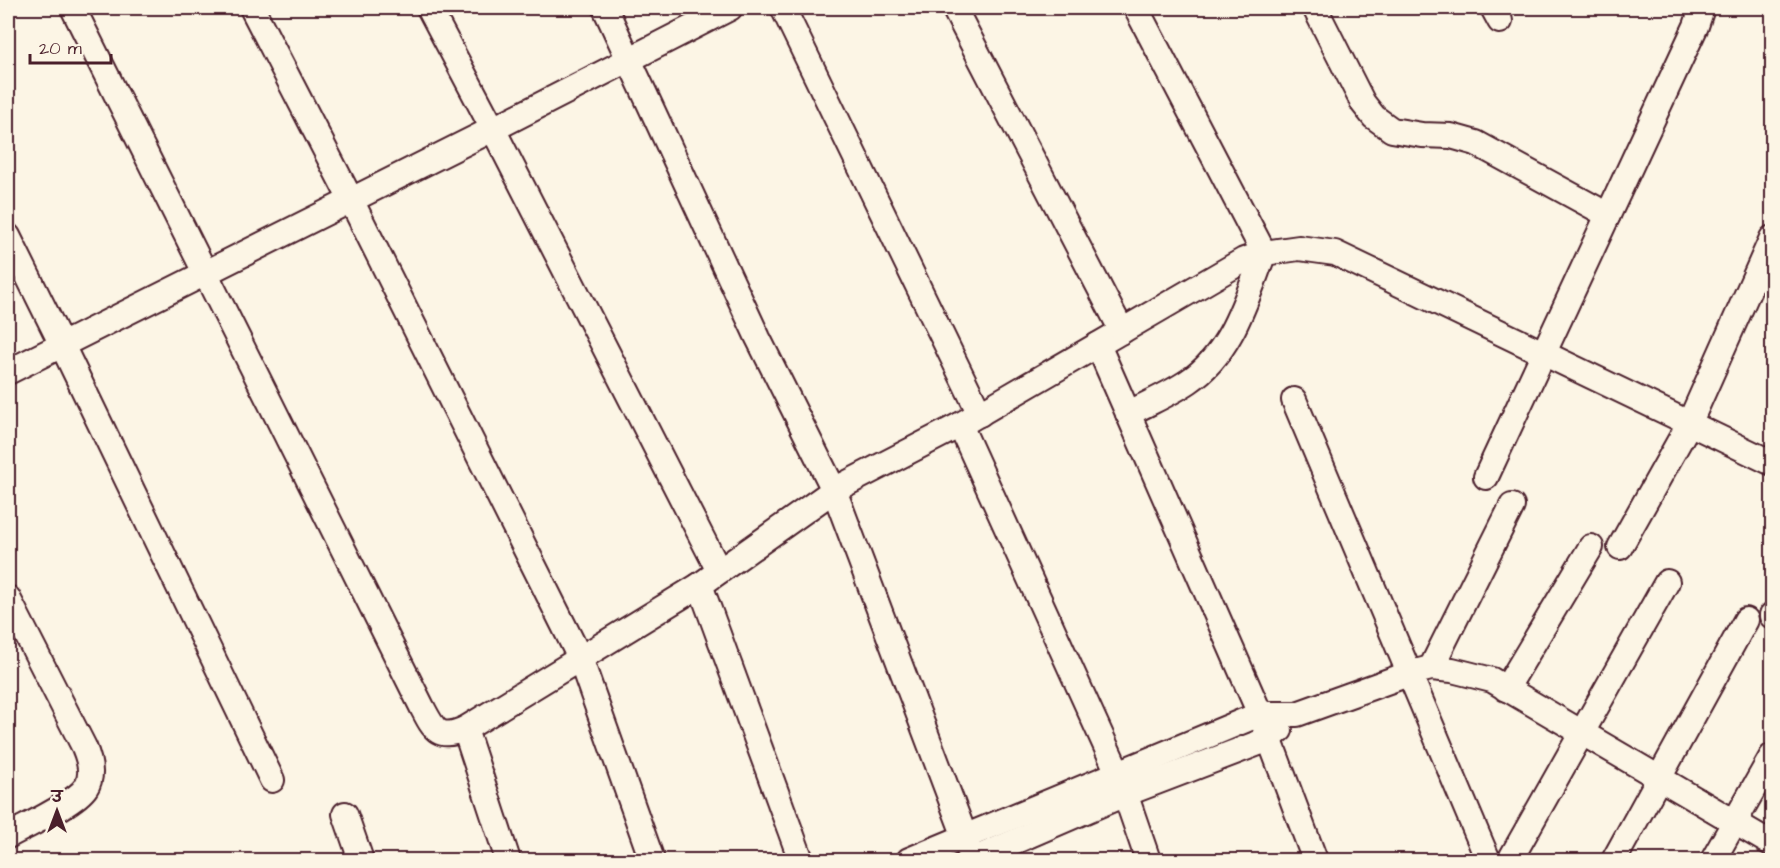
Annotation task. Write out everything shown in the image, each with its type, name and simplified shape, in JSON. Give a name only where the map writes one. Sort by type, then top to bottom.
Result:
[{"type":"street","points":[[73,8],[432,726],[442,733],[452,734],[465,729],[580,658],[709,578],[834,490],[970,420],[1244,260],[1264,253],[1299,248],[1335,254],[1773,463]]},
{"type":"street","points":[[252,8],[351,200],[580,658],[652,861]]},
{"type":"street","points":[[429,8],[493,129],[709,578],[801,861]]},
{"type":"street","points":[[605,8],[758,338],[834,490],[972,860],[1260,714],[1297,714],[1421,671],[1452,670],[1492,680],[1773,844]]},
{"type":"street","points":[[8,372],[730,8]]},
{"type":"street","points":[[783,8],[970,420],[1122,784],[1148,861]]},
{"type":"street","points":[[954,8],[1122,331]]},
{"type":"street","points":[[1128,414],[1189,381],[1212,361],[1233,332],[1264,253],[1136,8]]},
{"type":"street","points":[[1315,8],[1363,104],[1374,117],[1392,130],[1422,135],[1451,136],[1476,143],[1608,215]]},
{"type":"street","points":[[1486,477],[1608,215],[1695,14]]},
{"type":"street","points":[[8,236],[272,780]]},
{"type":"street","points":[[1620,547],[1689,424],[1773,238]]},
{"type":"street","points":[[1098,345],[1260,714],[1315,861]]},
{"type":"street","points":[[1294,400],[1421,671],[1488,861]]},
{"type":"street","points":[[1421,671],[1512,506]]},
{"type":"street","points":[[1506,689],[1591,547]]},
{"type":"street","points":[[1510,861],[1667,582]]},
{"type":"street","points":[[8,598],[90,760],[87,786],[76,798],[8,836]]},
{"type":"street","points":[[1614,861],[1746,620]]},
{"type":"street","points":[[909,861],[965,837],[1122,784],[1269,740],[1297,714]]},
{"type":"street","points":[[465,729],[508,861]]},
{"type":"street","points":[[1713,861],[1773,756]]},
{"type":"street","points":[[345,814],[362,861]]}]
